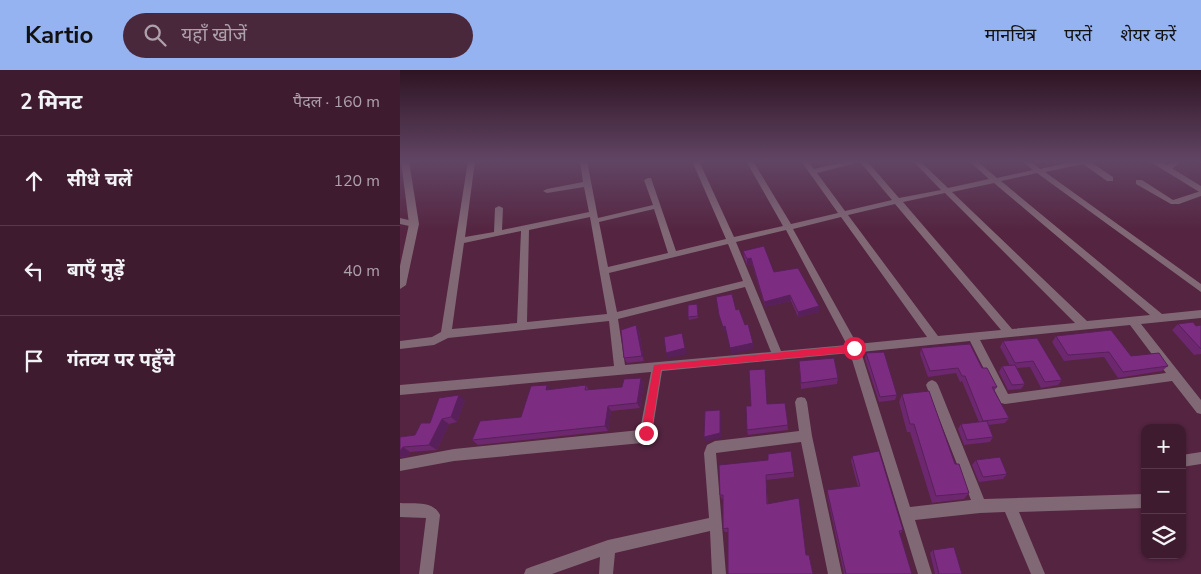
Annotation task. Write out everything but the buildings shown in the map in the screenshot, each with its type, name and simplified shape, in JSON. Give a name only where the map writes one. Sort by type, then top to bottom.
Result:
[{"type":"street","points":[[400,285],[414,224],[407,185]]},
{"type":"street","points":[[446,334],[469,185]]},
{"type":"street","points":[[547,192],[584,185]]},
{"type":"street","points":[[587,185],[613,317],[620,369]]},
{"type":"street","points":[[650,185],[673,255]]},
{"type":"street","points":[[705,185],[731,241],[778,356]]},
{"type":"street","points":[[763,185],[789,228],[854,348],[925,574]]},
{"type":"street","points":[[821,185],[936,341]]},
{"type":"street","points":[[883,185],[1009,332]]},
{"type":"street","points":[[940,185],[1083,324]]},
{"type":"street","points":[[604,271],[898,202],[984,185]]},
{"type":"street","points":[[999,185],[1160,318]]},
{"type":"street","points":[[1057,185],[1201,288]]},
{"type":"street","points":[[1142,185],[1171,202],[1176,202],[1201,192]]},
{"type":"street","points":[[1190,185],[1201,192]]},
{"type":"street","points":[[461,241],[525,228],[657,206]]},
{"type":"street","points":[[498,234],[499,208]]},
{"type":"street","points":[[400,220],[414,224]]},
{"type":"street","points":[[522,325],[525,228]]},
{"type":"street","points":[[400,345],[434,341],[446,334],[613,317],[747,283]]},
{"type":"street","points":[[400,390],[778,356],[936,341],[1083,324],[1201,314]]},
{"type":"street","points":[[1132,320],[1201,409]]},
{"type":"street","points":[[973,336],[1004,399],[1175,376]]},
{"type":"street","points":[[400,464],[454,455],[642,437],[646,433],[657,367]]},
{"type":"street","points":[[932,385],[980,506]]},
{"type":"street","points":[[801,402],[806,436],[835,574]]},
{"type":"street","points":[[719,574],[711,449],[806,436]]},
{"type":"street","points":[[1186,460],[1201,458]]},
{"type":"street","points":[[906,514],[980,506],[1141,502]]},
{"type":"street","points":[[1009,505],[1038,574]]},
{"type":"street","points":[[400,510],[429,511],[433,515],[426,574]]},
{"type":"street","points":[[531,574],[608,547],[716,523]]},
{"type":"street","points":[[606,574],[608,547]]},
{"type":"route","points":[[646,433],[657,367],[854,348]]}]
